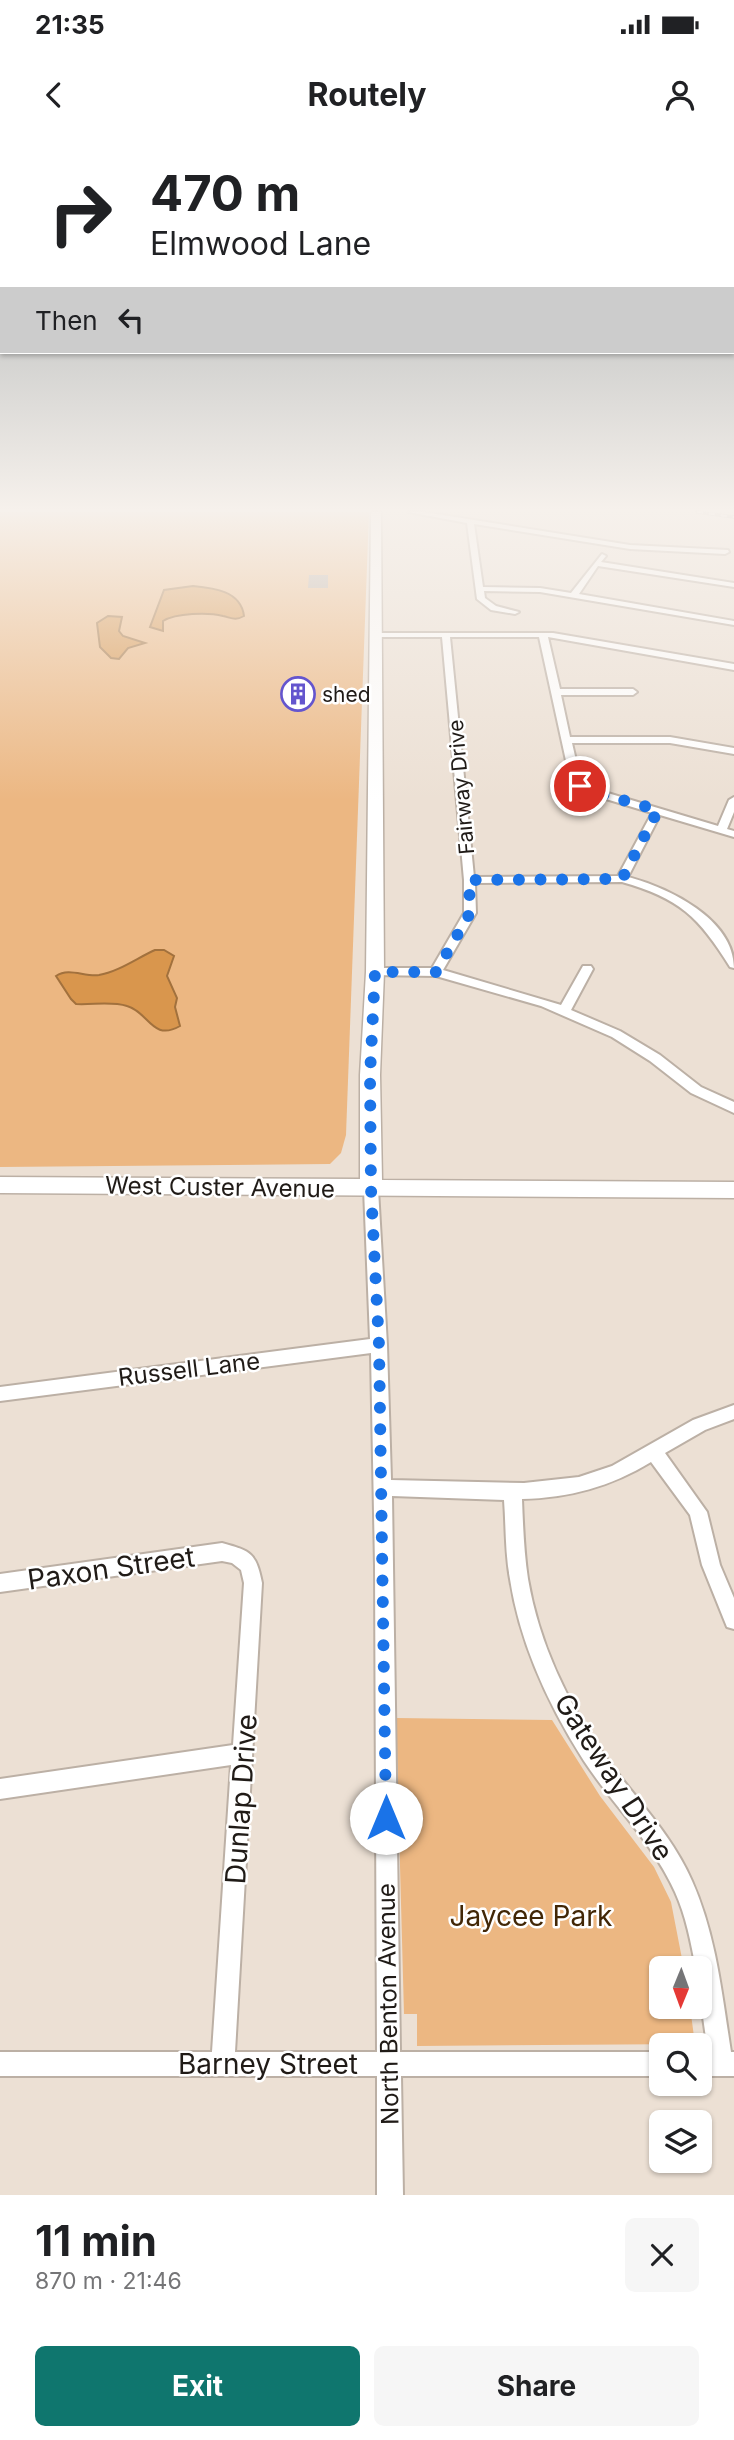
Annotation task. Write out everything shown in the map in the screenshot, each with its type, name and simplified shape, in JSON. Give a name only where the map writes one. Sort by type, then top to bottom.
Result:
[{"type":"main road","name":"North Benton Avenue","points":[[371,1189],[370,1075],[375,972],[375,608]]},
{"type":"main road","name":"West Custer Avenue","points":[[0,1185],[734,1190]]},
{"type":"street","points":[[496,608],[515,612]]},
{"type":"street","points":[[650,608],[734,622]]},
{"type":"street","points":[[375,635],[544,635],[734,667]]},
{"type":"street","name":"Fairway Drive","points":[[436,972],[470,913],[446,635]]},
{"type":"street","points":[[544,635],[575,779],[580,786],[734,834]]},
{"type":"street","points":[[555,692],[633,692]]},
{"type":"street","points":[[566,740],[670,740],[734,751]]},
{"type":"street","points":[[722,829],[734,800]]},
{"type":"street","points":[[622,879],[658,810]]},
{"type":"street","points":[[469,880],[622,879],[645,884],[686,904],[720,937],[734,964]]},
{"type":"street","points":[[564,1011],[587,969]]},
{"type":"street","points":[[375,972],[436,972],[545,1003],[616,1034],[655,1058],[696,1090],[734,1108]]},
{"type":"street","name":"North Benton Avenue","points":[[371,1189],[379,1345],[382,1488],[390,2195]]},
{"type":"street","name":"Russell Lane","points":[[0,1394],[379,1345]]},
{"type":"street","points":[[382,1488],[512,1490],[578,1487],[604,1478],[713,1417],[734,1412]]},
{"type":"street","points":[[653,1451],[698,1512],[711,1565],[734,1620]]},
{"type":"street","name":"Gateway Drive","points":[[512,1490],[520,1590],[537,1651],[567,1713],[594,1757],[664,1850],[685,1888],[704,1950],[718,2064]]},
{"type":"street","name":"Paxon Street","points":[[0,1583],[222,1552]]},
{"type":"street","name":"Dunlap Drive","points":[[222,1552],[237,1556],[249,1565],[253,1583],[223,2064]]},
{"type":"street","points":[[0,1789],[244,1753]]},
{"type":"street","name":"Barney Street","points":[[0,2064],[649,2064]]},
{"type":"green space","points":[[0,608],[365,608],[346,1135],[341,1153],[330,1164],[0,1167]]},
{"type":"green space","name":"Jaycee Park","points":[[396,1718],[552,1720],[600,1796],[654,1867],[671,1902],[681,1956],[649,1956],[649,2020],[692,2020],[694,2033],[649,2033],[649,2044],[417,2046],[417,2014],[404,2014]]},
{"type":"shaded area","points":[[157,608],[242,608],[244,616],[236,619],[192,614],[163,621],[163,631],[150,627]]},
{"type":"shaded area","points":[[108,616],[122,617],[119,631],[123,636],[145,643],[128,648],[119,659],[111,658],[100,647],[97,623]]},
{"type":"shaded area","points":[[155,950],[164,950],[174,956],[167,976],[177,998],[175,1007],[180,1026],[171,1030],[157,1028],[127,1006],[108,1003],[76,1004],[56,976],[66,972],[99,975],[120,968]]},
{"type":"place","name":"shed","points":[[298,694]]},
{"type":"route","points":[[386,1818],[379,1345],[371,1189],[370,1075],[375,972],[436,972],[470,913],[469,880],[622,879],[658,810],[580,786]]}]
